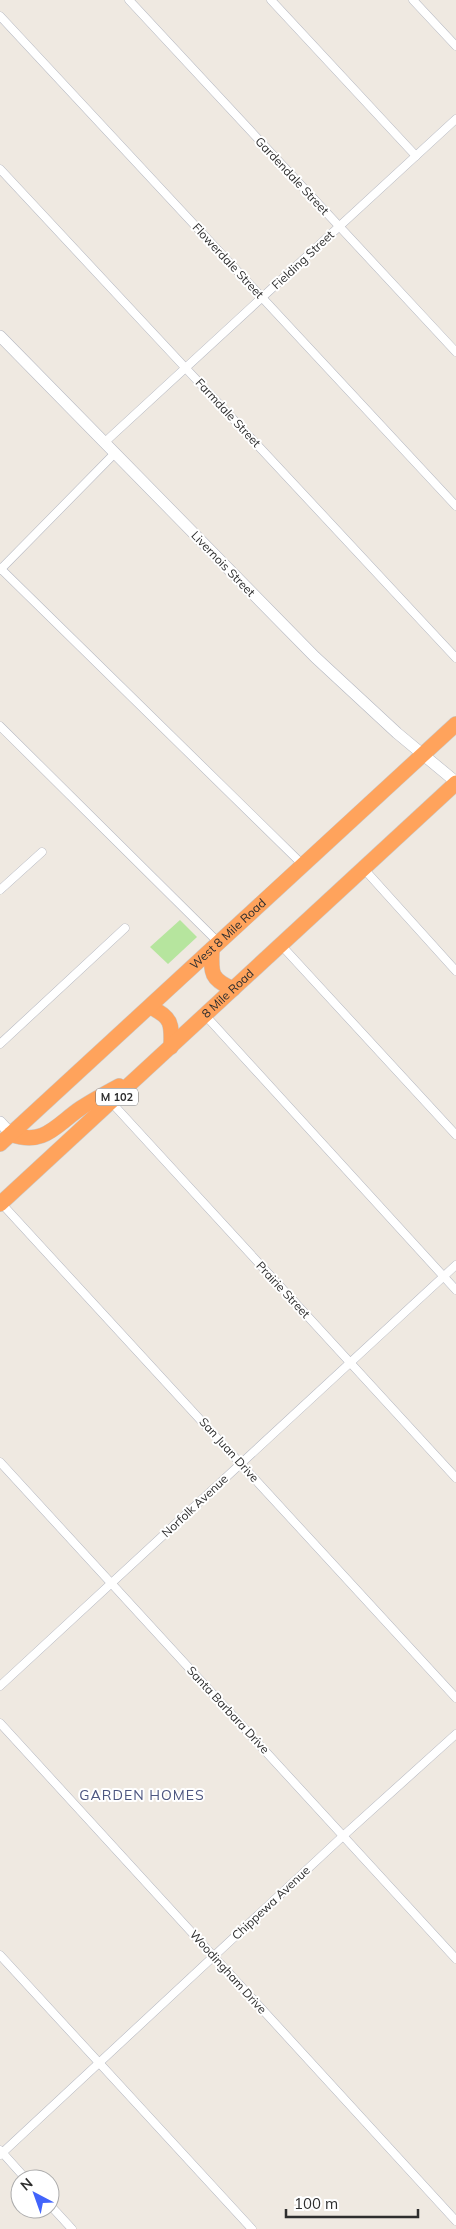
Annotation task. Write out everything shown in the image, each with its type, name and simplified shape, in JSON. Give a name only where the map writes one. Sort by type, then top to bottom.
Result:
[{"type":"highway","name":"West 8 Mile Road","points":[[0,1144],[150,1008],[456,724]]},
{"type":"highway","name":"8 Mile Road","points":[[1,1203],[456,782]]},
{"type":"highway","points":[[216,946],[212,972],[214,978],[219,983],[233,989]]},
{"type":"highway","points":[[150,1008],[162,1013],[169,1020],[172,1031],[170,1047]]},
{"type":"highway","points":[[11,1134],[29,1138],[50,1132],[80,1108],[142,1073]]},
{"type":"street","name":"Gardendale Street","points":[[129,0],[456,352]]},
{"type":"street","points":[[271,0],[416,156]]},
{"type":"street","points":[[413,0],[456,46]]},
{"type":"street","name":"Flowerdale Street","points":[[0,16],[456,506]]},
{"type":"street","name":"Fielding Street","points":[[105,442],[456,119]]},
{"type":"street","name":"Farmdale Street","points":[[0,169],[456,658]]},
{"type":"street","name":"Livernois Street","points":[[0,336],[315,657],[422,755],[456,782]]},
{"type":"street","points":[[115,453],[0,569],[303,865]]},
{"type":"street","points":[[0,726],[216,946]]},
{"type":"street","points":[[0,890],[42,852]]},
{"type":"street","points":[[364,869],[456,971]]},
{"type":"street","points":[[0,1044],[125,928]]},
{"type":"street","points":[[282,945],[456,1134]]},
{"type":"street","points":[[206,1015],[456,1290]]},
{"type":"street","name":"Prairie Street","points":[[111,1102],[456,1478]]},
{"type":"street","points":[[0,1122],[11,1134]]},
{"type":"street","name":"San Juan Drive","points":[[1,1203],[456,1698]]},
{"type":"street","name":"Norfolk Avenue","points":[[0,1686],[456,1265]]},
{"type":"street","name":"Santa Barbara Drive","points":[[0,1462],[456,1959]]},
{"type":"street","name":"Woodingham Drive","points":[[0,1723],[456,2221]]},
{"type":"street","name":"Chippewa Avenue","points":[[1,2153],[343,1836],[456,1734]]},
{"type":"street","points":[[0,1955],[252,2229]]},
{"type":"street","points":[[1,2153],[16,2169]]},
{"type":"street","points":[[60,2216],[72,2229]]},
{"type":"green space","points":[[180,920],[197,937],[168,964],[150,947]]},
{"type":"district","name":"GARDEN HOMES","points":[[142,1795]]}]
